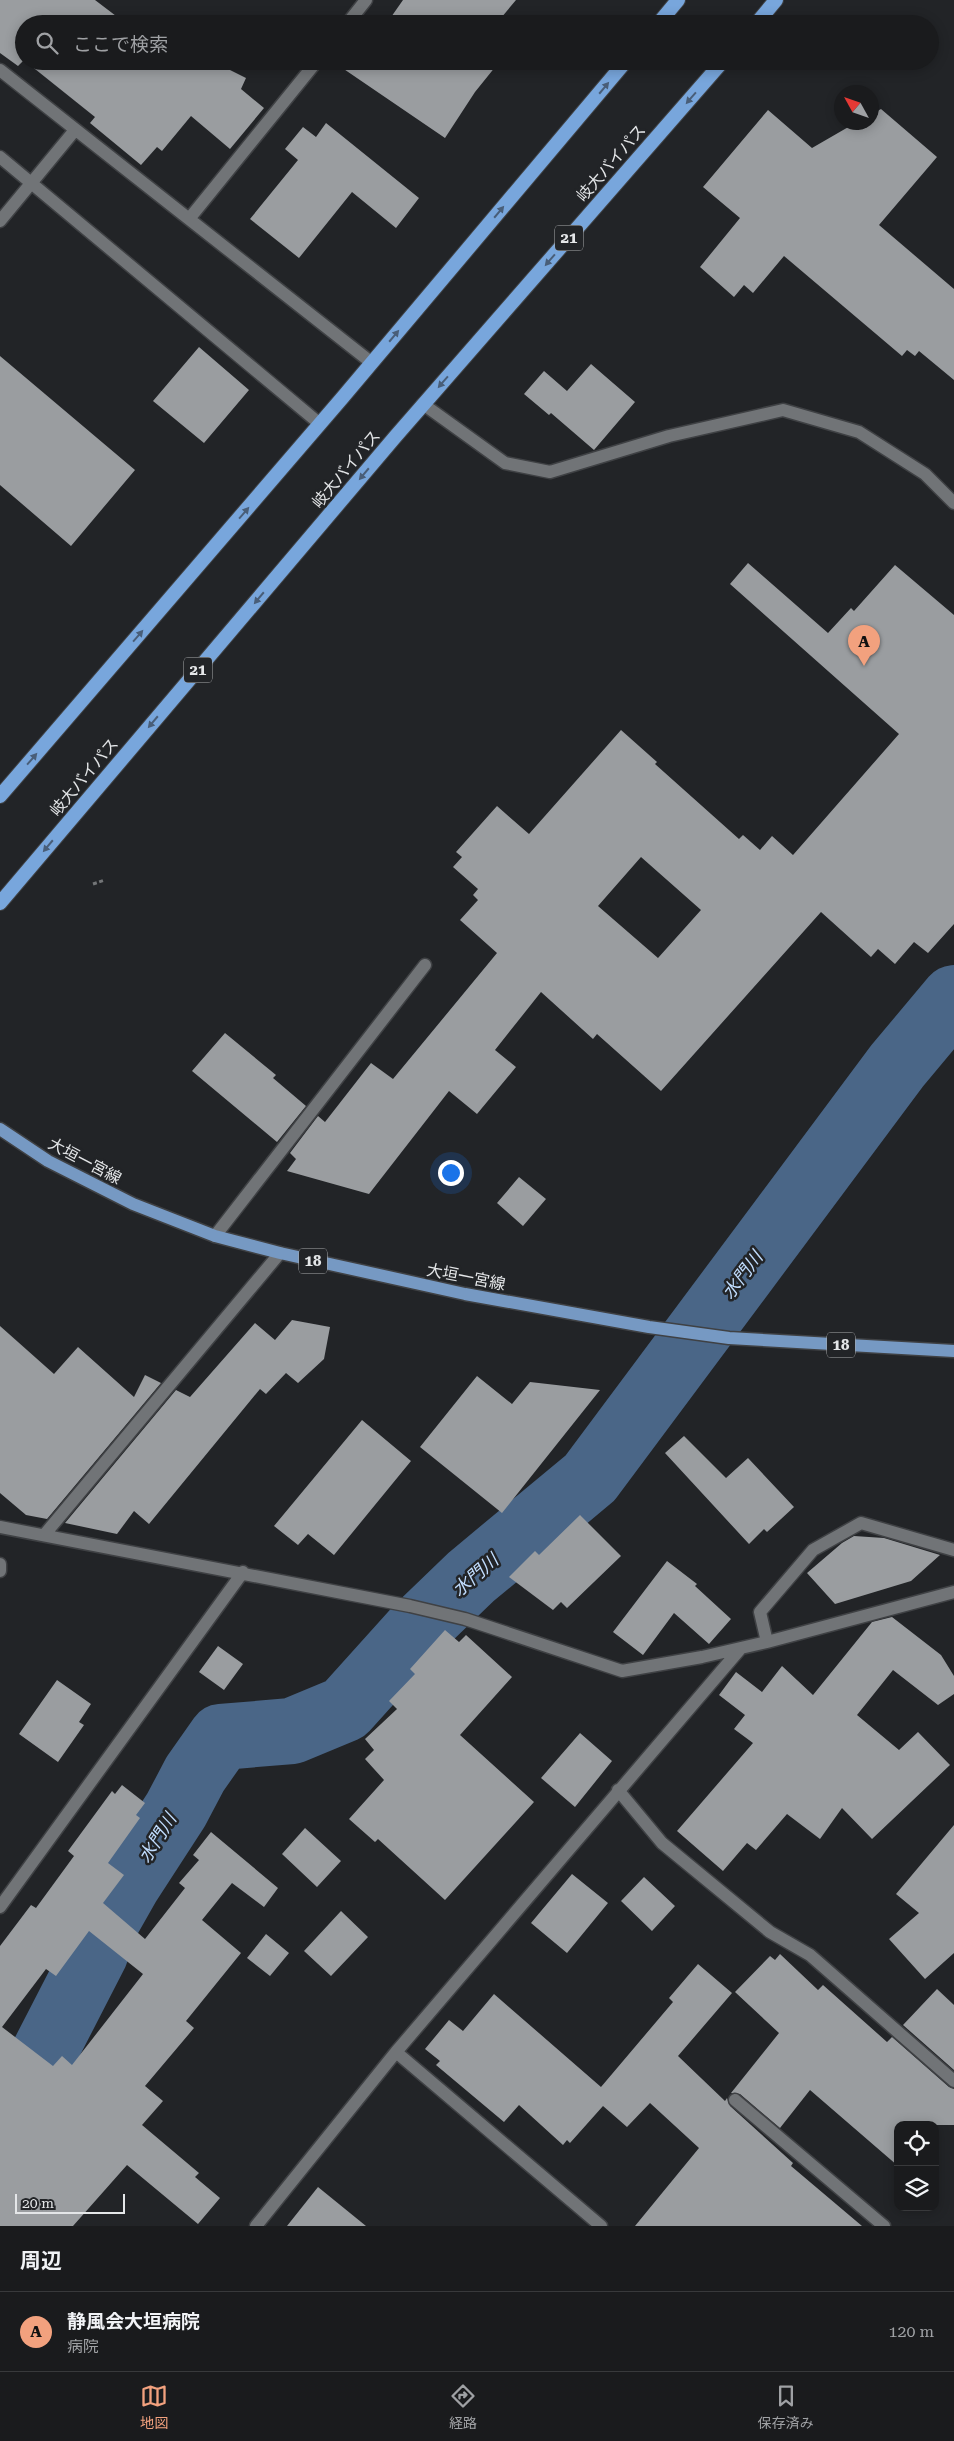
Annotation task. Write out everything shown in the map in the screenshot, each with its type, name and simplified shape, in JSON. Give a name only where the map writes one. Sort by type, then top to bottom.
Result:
[{"type":"highway","points":[[666,15],[678,0]]},
{"type":"highway","points":[[764,15],[776,0]]},
{"type":"highway","points":[[0,796],[343,397],[618,70]]},
{"type":"highway","name":"岐大バイパス","points":[[0,903],[419,409],[715,70]]},
{"type":"main road","name":"大垣一宮線","points":[[0,1129],[48,1161],[133,1204],[215,1236],[280,1253],[465,1294],[649,1327],[729,1338],[954,1352]]},
{"type":"street","points":[[354,15],[366,0]]},
{"type":"street","points":[[0,70],[189,219],[367,368]]},
{"type":"street","points":[[189,219],[310,70]]},
{"type":"street","points":[[0,220],[75,130]]},
{"type":"street","points":[[0,157],[320,424]]},
{"type":"street","points":[[419,409],[505,463],[550,472],[669,436],[783,410],[858,432],[925,474],[954,503]]},
{"type":"street","points":[[215,1236],[425,965]]},
{"type":"street","points":[[45,1534],[280,1253]]},
{"type":"street","points":[[767,1642],[760,1612],[813,1550],[861,1523],[954,1550]]},
{"type":"street","points":[[0,1527],[243,1572],[410,1606],[466,1619],[622,1671],[767,1642],[954,1592]]},
{"type":"street","points":[[0,1564],[0,1571]]},
{"type":"street","points":[[0,1907],[243,1572]]},
{"type":"street","points":[[256,2226],[396,2052],[741,1648]]},
{"type":"street","points":[[618,1790],[662,1842],[770,1932],[810,1955],[954,2081]]},
{"type":"street","points":[[396,2052],[601,2226]]},
{"type":"street","points":[[736,2100],[884,2226]]},
{"type":"path","points":[[93,884],[105,880]]},
{"type":"building","points":[[0,0],[95,0],[115,15],[15,15],[15,64],[0,53]]},
{"type":"building","points":[[403,0],[516,0],[504,15],[392,15]]},
{"type":"building","points":[[36,70],[230,70],[246,78],[241,89],[264,108],[230,149],[191,116],[162,151],[157,147],[141,165],[90,123],[95,117]]},
{"type":"building","points":[[345,70],[493,70],[475,92],[445,138]]},
{"type":"building","points":[[881,109],[937,157],[879,225],[954,289],[954,380],[919,351],[915,356],[907,350],[902,356],[784,256],[753,293],[744,285],[734,297],[700,267],[740,218],[703,187],[768,110],[812,148],[843,130],[879,130],[879,110]]},
{"type":"building","points":[[326,123],[419,198],[396,228],[352,192],[299,258],[250,219],[298,160],[285,149],[303,127],[316,137]]},
{"type":"building","points":[[199,347],[249,390],[204,443],[153,401]]},
{"type":"building","points":[[0,356],[135,470],[71,546],[0,485]]},
{"type":"building","points":[[591,364],[635,402],[594,450],[551,413],[549,415],[524,394],[544,371],[567,391]]},
{"type":"building","points":[[748,563],[828,633],[851,608],[854,611],[895,565],[954,615],[954,924],[928,953],[914,942],[895,964],[878,949],[871,957],[821,912],[661,1091],[597,1034],[593,1039],[541,992],[495,1050],[516,1067],[477,1114],[449,1091],[369,1194],[287,1171],[296,1159],[290,1153],[318,1116],[325,1122],[371,1063],[393,1079],[497,953],[460,920],[478,900],[473,895],[478,889],[453,867],[462,857],[456,852],[497,806],[529,834],[621,730],[657,762],[655,764],[739,839],[743,835],[760,850],[772,836],[793,855],[899,734],[730,584]],"holes":[[[641,857],[701,910],[658,958],[598,906]]]},
{"type":"building","points":[[225,1033],[276,1075],[273,1078],[306,1106],[277,1142],[192,1071]]},
{"type":"building","points":[[519,1177],[546,1199],[523,1226],[497,1203]]},
{"type":"building","points":[[292,1320],[330,1327],[324,1359],[298,1383],[286,1373],[266,1394],[260,1389],[149,1524],[134,1511],[117,1534],[65,1523],[176,1390],[190,1397],[255,1323],[275,1340]]},
{"type":"building","points":[[0,1326],[54,1374],[78,1347],[134,1397],[145,1375],[161,1383],[47,1519],[26,1515],[0,1493]]},
{"type":"building","points":[[477,1376],[512,1404],[530,1382],[600,1390],[502,1513],[420,1447]]},
{"type":"building","points":[[362,1420],[411,1461],[334,1555],[308,1534],[298,1545],[274,1526]]},
{"type":"building","points":[[684,1436],[726,1478],[748,1458],[794,1507],[767,1532],[764,1529],[749,1544],[665,1453]]},
{"type":"building","points":[[580,1515],[621,1556],[567,1608],[561,1602],[553,1610],[509,1577],[535,1551],[539,1555]]},
{"type":"building","points":[[854,1536],[884,1538],[940,1555],[911,1581],[835,1604],[807,1573],[842,1543]]},
{"type":"building","points":[[667,1561],[697,1584],[695,1586],[731,1619],[709,1644],[674,1613],[643,1655],[613,1632]]},
{"type":"building","points":[[892,1617],[941,1655],[954,1676],[954,1694],[938,1705],[893,1670],[857,1715],[899,1750],[918,1732],[950,1765],[872,1839],[842,1808],[820,1839],[787,1814],[756,1850],[747,1843],[723,1871],[677,1831],[753,1743],[734,1729],[745,1715],[719,1695],[736,1672],[762,1692],[782,1666],[813,1695],[872,1622]]},
{"type":"building","points":[[445,1630],[459,1642],[466,1635],[512,1677],[460,1735],[534,1802],[445,1900],[378,1839],[375,1842],[349,1819],[384,1780],[365,1759],[374,1750],[365,1739],[397,1709],[389,1701],[415,1674],[410,1669]]},
{"type":"building","points":[[218,1646],[243,1664],[224,1690],[199,1672]]},
{"type":"building","points":[[57,1680],[91,1704],[79,1722],[84,1725],[58,1762],[19,1734]]},
{"type":"building","points":[[580,1733],[612,1761],[575,1807],[541,1778]]},
{"type":"building","points":[[122,1785],[145,1803],[136,1815],[140,1818],[108,1863],[124,1875],[103,1903],[145,1939],[185,1888],[179,1883],[199,1860],[193,1855],[211,1832],[278,1888],[264,1907],[232,1883],[202,1920],[241,1953],[186,2021],[194,2028],[145,2086],[163,2101],[142,2125],[199,2173],[195,2177],[220,2198],[198,2224],[127,2165],[73,2226],[0,2226],[0,1946],[31,1905],[36,1908],[74,1856],[68,1851],[112,1791],[115,1794]],"holes":[[[89,1931],[143,1974],[72,2065],[62,2056],[53,2066],[2,2027],[46,1969],[56,1976]]]},
{"type":"building","points":[[954,1825],[954,1953],[925,1979],[889,1939],[919,1913],[896,1894]]},
{"type":"building","points":[[305,1828],[341,1861],[317,1887],[282,1854]]},
{"type":"building","points":[[572,1874],[608,1903],[567,1953],[531,1923]]},
{"type":"building","points":[[644,1877],[675,1906],[652,1931],[621,1901]]},
{"type":"building","points":[[341,1911],[368,1937],[331,1976],[304,1951]]},
{"type":"building","points":[[266,1934],[289,1953],[270,1976],[247,1958]]},
{"type":"building","points":[[780,1954],[818,1990],[823,1985],[887,2042],[892,2037],[949,2087],[954,2089],[954,2125],[939,2125],[939,2121],[894,2121],[894,2163],[810,2090],[780,2128],[740,2094],[731,2093],[779,2033],[735,1992],[770,1956],[775,1960]]},
{"type":"building","points":[[698,1964],[732,1993],[678,2056],[725,2101],[727,2098],[730,2106],[793,2163],[791,2166],[862,2226],[635,2226],[699,2148],[650,2103],[627,2127],[603,2106],[570,2143],[567,2140],[563,2145],[519,2105],[504,2122],[436,2065],[440,2061],[425,2049],[449,2020],[463,2031],[494,1994],[601,2087],[673,2002],[669,1998]]},
{"type":"building","points":[[937,1989],[954,2005],[954,2070],[903,2025]]},
{"type":"building","points":[[318,2187],[366,2226],[287,2226]]},
{"type":"waterway","name":"水門川","points":[[0,2114],[42,2057],[95,1954],[107,1921],[128,1884],[176,1810],[195,1774],[221,1737],[292,1731],[345,1709],[417,1629],[471,1577],[590,1478],[897,1066],[954,998]]},
{"type":"place","name":"静風会大垣病院","points":[[864,666]]}]
